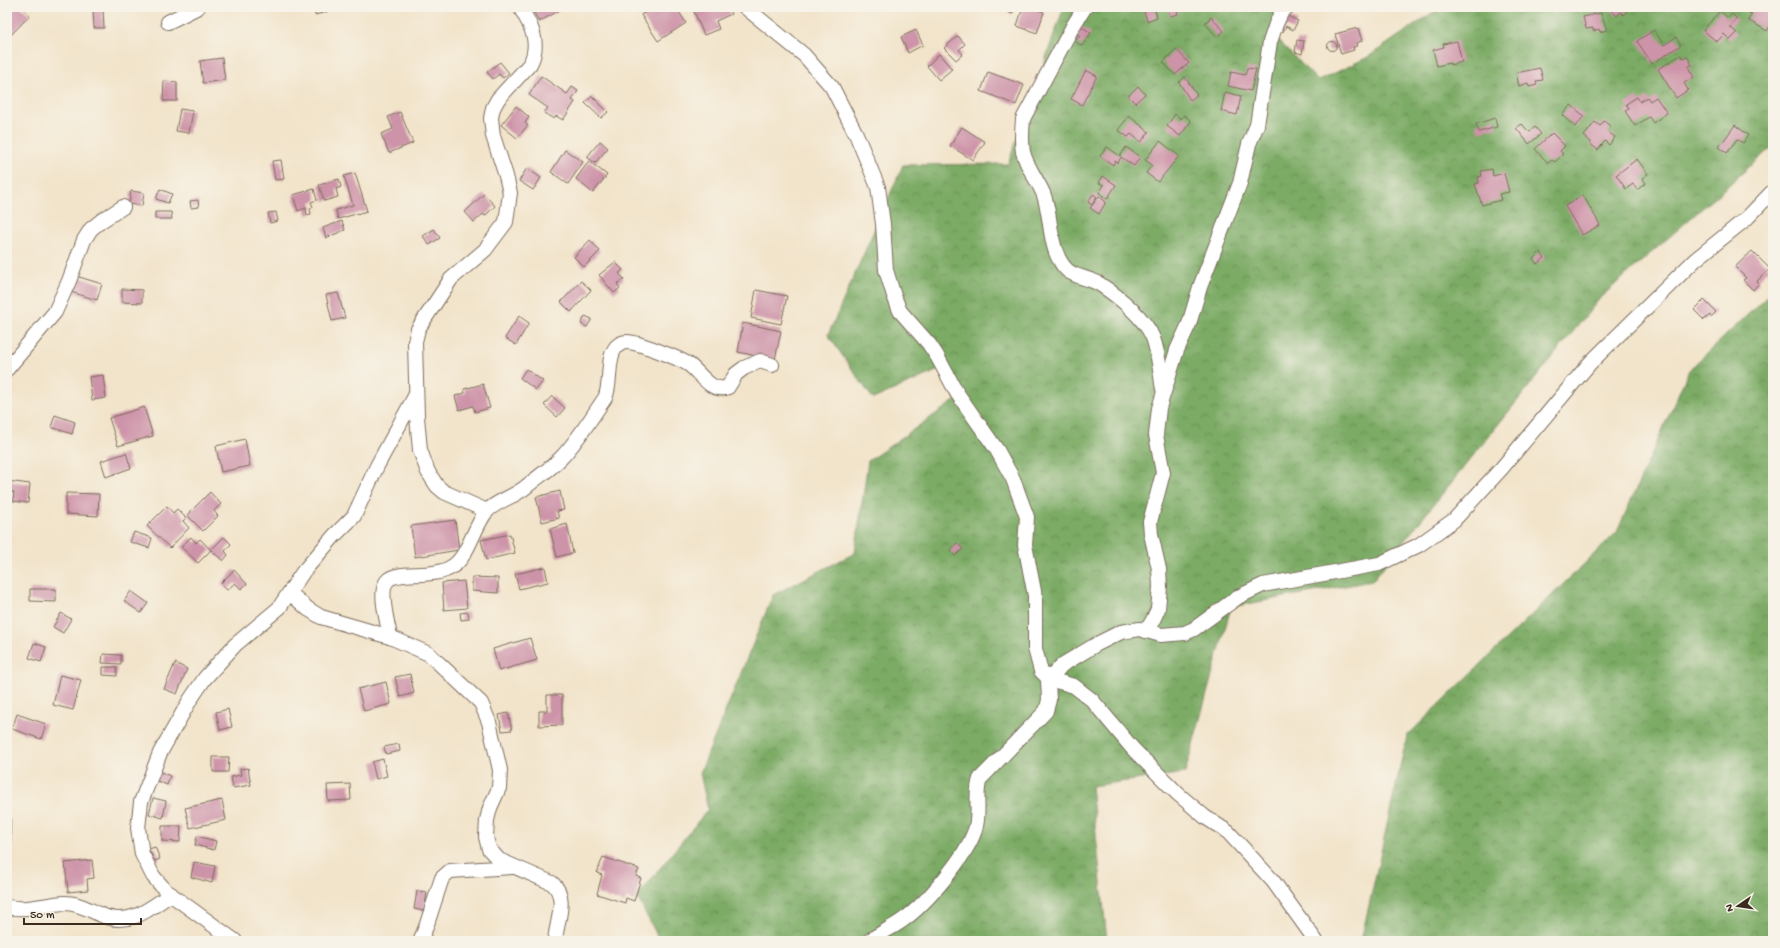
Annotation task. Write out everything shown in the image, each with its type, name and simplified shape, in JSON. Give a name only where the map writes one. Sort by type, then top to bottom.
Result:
[{"type":"street","points":[[168,22],[198,7]]},
{"type":"street","points":[[487,511],[452,497],[437,486],[428,472],[420,450],[415,396],[414,352],[418,329],[451,279],[485,250],[506,222],[510,193],[493,136],[491,118],[493,108],[498,99],[530,64],[533,57],[535,38],[520,7]]},
{"type":"street","points":[[745,7],[804,55],[832,87],[856,134],[878,187],[883,224],[886,270],[900,311],[929,344],[957,393],[997,450],[1013,479],[1027,517],[1025,545],[1035,596],[1035,649],[1036,658],[1041,671],[1049,679],[1074,686],[1092,700],[1133,749],[1178,794],[1205,817],[1228,832],[1273,881],[1316,941]]},
{"type":"street","points":[[1085,7],[1073,26],[1023,119],[1023,150],[1027,166],[1043,193],[1048,210],[1051,233],[1060,260],[1073,274],[1099,284],[1117,296],[1144,323],[1153,338],[1164,392]]},
{"type":"street","points":[[1146,631],[1158,609],[1160,587],[1159,569],[1151,534],[1150,522],[1163,473],[1156,428],[1159,408],[1177,350],[1190,324],[1200,287],[1220,231],[1240,183],[1249,144],[1257,125],[1270,42],[1281,13],[1287,7]]},
{"type":"street","points":[[869,941],[882,931],[903,920],[927,899],[972,840],[976,828],[977,788],[980,779],[1046,711],[1049,700],[1047,684],[1049,679],[1062,666],[1097,644],[1121,632],[1140,630],[1162,635],[1185,633],[1194,629],[1238,597],[1256,588],[1308,576],[1341,572],[1379,564],[1419,545],[1454,520],[1501,469],[1590,362],[1696,260],[1747,218],[1773,191]]},
{"type":"street","points":[[7,369],[55,312],[69,281],[84,240],[91,229],[100,221],[123,207]]},
{"type":"street","points":[[390,637],[383,598],[383,591],[387,581],[394,576],[436,574],[453,566],[458,562],[487,511],[526,488],[560,459],[605,398],[609,388],[613,353],[615,348],[623,342],[628,342],[655,350],[688,364],[710,384],[718,388],[728,387],[740,371],[759,361],[772,365]]},
{"type":"street","points":[[235,941],[159,885],[142,854],[138,828],[138,812],[150,776],[160,753],[190,700],[205,678],[235,645],[276,612],[303,572],[334,536],[354,516],[377,466],[415,396]]},
{"type":"street","points":[[290,593],[308,609],[321,616],[390,637],[429,654],[477,698],[485,708],[500,770],[499,788],[490,808],[487,820],[486,831],[489,849],[499,860],[552,883],[558,889],[561,899],[556,941]]},
{"type":"street","points":[[420,941],[426,927],[438,887],[444,874],[450,872],[513,867]]},
{"type":"street","points":[[7,907],[30,908],[60,904],[74,904],[83,906],[109,918],[128,919],[140,914],[170,894]]},
{"type":"green space","points":[[1064,7],[1283,7],[1270,32],[1318,81],[1368,57],[1441,7],[1773,7],[1773,146],[1601,297],[1372,581],[1231,607],[1185,773],[1091,786],[1107,941],[660,941],[637,897],[708,809],[700,773],[773,595],[855,553],[868,461],[956,400],[941,369],[873,399],[828,335],[903,165],[1008,164]]},
{"type":"green space","points":[[1773,291],[1773,941],[1361,941],[1407,736],[1617,532],[1689,370]]},
{"type":"building","points":[[8,7],[21,7],[30,15],[10,36],[7,33]]},
{"type":"building","points":[[313,7],[325,7],[327,12],[315,15]]},
{"type":"building","points":[[531,7],[565,7],[539,22]]},
{"type":"building","points":[[653,7],[676,7],[686,23],[658,41],[641,15]]},
{"type":"building","points":[[692,7],[728,7],[731,14],[716,21],[719,29],[704,35]]},
{"type":"building","points":[[999,7],[1016,7],[1012,14]]},
{"type":"building","points":[[1023,7],[1044,12],[1037,33],[1017,26]]},
{"type":"building","points":[[1154,7],[1157,17],[1147,21],[1143,8]]},
{"type":"building","points":[[1167,7],[1176,7],[1178,14],[1170,16]]},
{"type":"building","points":[[1608,7],[1631,7],[1623,15],[1621,12],[1617,16]]},
{"type":"building","points":[[1752,7],[1772,7],[1770,10],[1773,12],[1773,21],[1767,31],[1748,20],[1752,14],[1749,13]]},
{"type":"building","points":[[93,9],[103,9],[104,28],[94,28]]},
{"type":"building","points":[[1720,11],[1728,18],[1732,14],[1737,19],[1730,27],[1737,33],[1730,40],[1724,34],[1717,42],[1703,30]]},
{"type":"building","points":[[1601,13],[1607,30],[1600,32],[1599,29],[1593,31],[1593,28],[1586,29],[1583,17]]},
{"type":"building","points":[[1284,14],[1298,21],[1293,30],[1286,26],[1283,32],[1276,29]]},
{"type":"building","points":[[1211,17],[1224,31],[1217,37],[1205,23]]},
{"type":"building","points":[[1078,24],[1091,33],[1082,46],[1075,41],[1080,36],[1073,31]]},
{"type":"building","points":[[1358,28],[1362,41],[1356,43],[1357,46],[1353,47],[1354,50],[1341,54],[1335,34]]},
{"type":"building","points":[[916,30],[923,45],[908,53],[901,37]]},
{"type":"building","points":[[1654,30],[1664,45],[1676,37],[1681,45],[1652,64],[1637,41]]},
{"type":"building","points":[[958,36],[965,44],[959,50],[963,54],[956,60],[944,48]]},
{"type":"building","points":[[1297,40],[1304,41],[1302,54],[1295,52]]},
{"type":"building","points":[[1332,41],[1337,46],[1332,51],[1327,46]]},
{"type":"building","points":[[1457,41],[1462,62],[1437,66],[1433,50],[1444,47],[1443,44]]},
{"type":"building","points":[[1176,49],[1189,63],[1175,75],[1163,62]]},
{"type":"building","points":[[939,54],[952,69],[939,80],[927,66]]},
{"type":"building","points":[[1681,55],[1683,58],[1687,56],[1692,65],[1688,67],[1694,77],[1684,83],[1688,90],[1676,98],[1658,69]]},
{"type":"building","points":[[222,58],[225,80],[203,83],[200,61]]},
{"type":"building","points":[[500,62],[509,73],[503,78],[499,74],[493,79],[487,72]]},
{"type":"building","points":[[1247,68],[1256,69],[1251,91],[1228,86],[1231,72],[1245,75]]},
{"type":"building","points":[[1540,68],[1543,80],[1536,81],[1537,85],[1529,87],[1528,83],[1519,86],[1516,73]]},
{"type":"building","points":[[1086,70],[1097,76],[1082,105],[1071,99]]},
{"type":"building","points":[[988,72],[1024,85],[1016,105],[981,91]]},
{"type":"building","points":[[541,76],[567,94],[572,87],[578,91],[572,100],[575,102],[563,120],[556,116],[554,119],[544,113],[548,108],[529,95]]},
{"type":"building","points":[[1185,77],[1197,95],[1190,100],[1179,82]]},
{"type":"building","points":[[164,81],[177,82],[177,101],[163,101]]},
{"type":"building","points":[[1138,86],[1145,94],[1135,103],[1128,96]]},
{"type":"building","points":[[1225,92],[1241,96],[1237,115],[1221,111]]},
{"type":"building","points":[[592,96],[608,112],[601,118],[585,103]]},
{"type":"building","points":[[1637,97],[1640,102],[1647,97],[1650,101],[1656,97],[1667,113],[1653,123],[1649,117],[1635,126],[1625,111],[1629,109],[1626,104]]},
{"type":"building","points":[[1571,105],[1584,116],[1575,127],[1562,115]]},
{"type":"building","points":[[516,106],[529,117],[525,123],[528,125],[517,138],[501,125]]},
{"type":"building","points":[[180,109],[193,111],[189,133],[176,131]]},
{"type":"building","points":[[400,112],[413,143],[389,153],[381,134],[393,129],[388,117]]},
{"type":"building","points":[[1175,114],[1181,119],[1184,115],[1191,121],[1180,136],[1167,126]]},
{"type":"building","points":[[1129,116],[1149,132],[1141,142],[1131,134],[1128,137],[1118,130]]},
{"type":"building","points":[[1495,118],[1497,127],[1479,132],[1476,124]]},
{"type":"building","points":[[1604,121],[1611,127],[1608,132],[1615,137],[1609,145],[1605,141],[1598,150],[1590,144],[1591,142],[1584,136],[1595,122],[1600,126]]},
{"type":"building","points":[[1522,124],[1529,132],[1535,127],[1541,134],[1529,144],[1516,128]]},
{"type":"building","points":[[1735,125],[1748,135],[1743,143],[1737,139],[1727,153],[1719,147]]},
{"type":"building","points":[[962,127],[985,142],[973,160],[950,146]]},
{"type":"building","points":[[1552,133],[1565,146],[1560,151],[1563,154],[1555,162],[1552,160],[1548,163],[1535,149]]},
{"type":"building","points":[[600,141],[608,148],[595,163],[587,157]]},
{"type":"building","points":[[1160,141],[1179,156],[1158,182],[1146,173],[1152,165],[1145,160]]},
{"type":"building","points":[[1107,147],[1120,156],[1126,147],[1140,157],[1134,166],[1121,157],[1118,163],[1115,161],[1113,165],[1100,156]]},
{"type":"building","points":[[565,150],[583,162],[568,184],[551,172]]},
{"type":"building","points":[[1637,159],[1648,174],[1642,178],[1646,183],[1637,190],[1633,184],[1626,189],[1616,175]]},
{"type":"building","points":[[281,160],[284,179],[275,180],[272,161]]},
{"type":"building","points":[[589,161],[607,175],[593,193],[576,179]]},
{"type":"building","points":[[527,168],[541,178],[533,190],[519,181]]},
{"type":"building","points":[[1492,169],[1493,176],[1504,173],[1509,192],[1499,194],[1501,200],[1482,205],[1475,184],[1479,183],[1478,177],[1482,176],[1481,171]]},
{"type":"building","points":[[355,173],[367,211],[338,219],[336,210],[353,205],[344,176]]},
{"type":"building","points":[[1103,176],[1116,185],[1107,199],[1099,193],[1104,185],[1099,183]]},
{"type":"building","points":[[339,179],[341,187],[336,189],[338,197],[324,201],[319,185]]},
{"type":"building","points":[[160,189],[172,194],[168,203],[156,199]]},
{"type":"building","points":[[314,189],[317,200],[311,202],[313,207],[310,209],[311,214],[307,215],[306,208],[298,211],[293,195]]},
{"type":"building","points":[[131,191],[144,193],[142,206],[129,204]]},
{"type":"building","points":[[484,194],[495,206],[485,216],[483,214],[474,222],[465,212]]},
{"type":"building","points":[[1093,194],[1097,197],[1092,205],[1088,202]]},
{"type":"building","points":[[1583,195],[1600,225],[1582,235],[1565,206]]},
{"type":"building","points":[[1099,196],[1106,202],[1099,214],[1090,208]]},
{"type":"building","points":[[198,200],[199,207],[191,208],[190,201]]},
{"type":"building","points":[[155,212],[171,212],[172,219],[155,219]]},
{"type":"building","points":[[276,212],[278,221],[270,223],[268,213]]},
{"type":"building","points":[[342,221],[345,230],[326,238],[323,228]]},
{"type":"building","points":[[434,229],[440,238],[429,245],[423,236]]},
{"type":"building","points":[[590,240],[600,251],[584,267],[574,257]]},
{"type":"building","points":[[1752,251],[1770,269],[1757,281],[1759,283],[1753,290],[1743,280],[1746,278],[1735,267]]},
{"type":"building","points":[[1540,252],[1545,258],[1537,264],[1533,259]]},
{"type":"building","points":[[615,262],[623,270],[619,273],[624,279],[617,284],[620,288],[614,293],[599,275]]},
{"type":"building","points":[[76,276],[102,284],[97,300],[71,292]]},
{"type":"building","points":[[581,281],[591,290],[571,312],[561,302]]},
{"type":"building","points":[[122,289],[142,290],[142,303],[122,302]]},
{"type":"building","points":[[756,290],[787,296],[781,324],[751,318]]},
{"type":"building","points":[[338,293],[345,318],[332,321],[326,295]]},
{"type":"building","points":[[1704,300],[1716,312],[1711,317],[1710,315],[1704,320],[1694,310]]},
{"type":"building","points":[[519,316],[529,323],[516,345],[505,338]]},
{"type":"building","points":[[585,316],[592,319],[587,327],[581,324]]},
{"type":"building","points":[[743,323],[781,331],[775,360],[738,352]]},
{"type":"building","points":[[526,369],[543,381],[536,390],[520,378]]},
{"type":"building","points":[[103,375],[106,398],[92,400],[89,377]]},
{"type":"building","points":[[483,384],[490,408],[475,412],[473,406],[459,410],[455,396],[465,393],[464,389]]},
{"type":"building","points":[[552,396],[565,408],[557,417],[544,405]]},
{"type":"building","points":[[144,407],[153,436],[118,446],[109,418]]},
{"type":"building","points":[[55,415],[75,422],[72,434],[51,427]]},
{"type":"building","points":[[245,439],[250,466],[221,472],[216,446]]},
{"type":"building","points":[[126,453],[131,468],[106,477],[101,461]]},
{"type":"building","points":[[7,481],[30,484],[28,503],[13,501],[14,492],[7,492]]},
{"type":"building","points":[[560,491],[564,510],[557,511],[559,518],[542,522],[536,497]]},
{"type":"building","points":[[210,492],[221,504],[214,511],[218,516],[203,531],[187,515]]},
{"type":"building","points":[[66,493],[99,494],[98,516],[66,514]]},
{"type":"building","points":[[167,506],[173,513],[177,509],[186,518],[183,521],[189,528],[170,548],[147,526]]},
{"type":"building","points":[[455,520],[459,550],[415,557],[411,526]]},
{"type":"building","points":[[567,524],[573,553],[557,557],[550,529]]},
{"type":"building","points":[[134,532],[152,538],[149,548],[130,542]]},
{"type":"building","points":[[510,534],[515,553],[486,560],[481,540]]},
{"type":"building","points":[[191,537],[196,543],[200,539],[211,550],[198,563],[181,547]]},
{"type":"building","points":[[224,537],[231,544],[225,551],[228,555],[223,561],[211,550]]},
{"type":"building","points":[[957,543],[963,549],[955,556],[950,551]]},
{"type":"building","points":[[545,567],[548,582],[519,589],[515,574]]},
{"type":"building","points":[[234,570],[247,584],[241,589],[235,583],[227,590],[221,583]]},
{"type":"building","points":[[472,577],[498,578],[498,593],[472,591]]},
{"type":"building","points":[[464,581],[467,608],[444,610],[442,583]]},
{"type":"building","points":[[30,589],[56,589],[56,602],[30,601]]},
{"type":"building","points":[[131,591],[148,603],[141,613],[124,601]]},
{"type":"building","points":[[468,612],[469,619],[461,620],[460,613]]},
{"type":"building","points":[[61,613],[71,619],[63,633],[53,627]]},
{"type":"building","points":[[530,638],[537,660],[499,671],[493,649]]},
{"type":"building","points":[[34,643],[46,647],[41,662],[29,658]]},
{"type":"building","points":[[103,654],[121,655],[121,664],[102,663]]},
{"type":"building","points":[[175,663],[187,669],[177,694],[164,689]]},
{"type":"building","points":[[103,667],[117,667],[117,676],[103,675]]},
{"type":"building","points":[[410,674],[414,693],[400,697],[395,677]]},
{"type":"building","points":[[60,675],[81,680],[73,710],[53,705]]},
{"type":"building","points":[[386,682],[391,704],[364,711],[358,689]]},
{"type":"building","points":[[547,695],[562,695],[562,725],[539,726],[539,711],[547,711]]},
{"type":"building","points":[[228,709],[232,727],[220,730],[216,712]]},
{"type":"building","points":[[508,713],[512,730],[502,731],[499,715]]},
{"type":"building","points":[[17,714],[46,724],[41,739],[12,729]]},
{"type":"building","points":[[399,744],[400,751],[386,754],[384,747]]},
{"type":"building","points":[[213,757],[229,757],[228,772],[213,772]]},
{"type":"building","points":[[383,759],[387,776],[376,779],[372,762]]},
{"type":"building","points":[[248,768],[251,785],[233,788],[231,777],[241,775],[240,769]]},
{"type":"building","points":[[156,770],[170,776],[167,785],[153,779]]},
{"type":"building","points":[[350,784],[351,800],[328,801],[327,785]]},
{"type":"building","points":[[153,798],[166,801],[163,818],[149,814]]},
{"type":"building","points":[[222,800],[226,820],[190,828],[185,808]]},
{"type":"building","points":[[7,818],[10,818],[11,844],[7,845]]},
{"type":"building","points":[[162,826],[181,826],[180,842],[162,841]]},
{"type":"building","points":[[197,836],[216,841],[214,850],[195,845]]},
{"type":"building","points":[[155,847],[160,859],[154,861],[149,849]]},
{"type":"building","points":[[603,857],[639,869],[636,876],[641,878],[634,901],[626,898],[625,903],[597,894],[602,875],[597,873]]},
{"type":"building","points":[[92,860],[94,878],[87,879],[88,890],[68,892],[65,863]]},
{"type":"building","points":[[194,862],[215,866],[212,883],[191,877]]},
{"type":"building","points":[[417,891],[427,892],[424,911],[414,909]]}]
